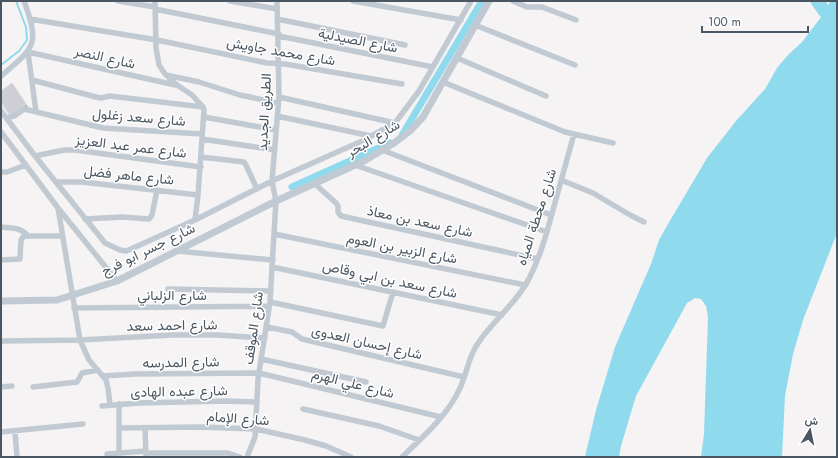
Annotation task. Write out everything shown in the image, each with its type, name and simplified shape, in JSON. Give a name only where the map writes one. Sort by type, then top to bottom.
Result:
[{"type":"street","points":[[1,76],[28,52],[32,42],[33,34],[24,1]]},
{"type":"street","name":"شارع الصيدلية","points":[[118,1],[155,6],[278,35],[433,67]]},
{"type":"street","points":[[230,1],[277,10]]},
{"type":"street","name":"الطريق الجديد","points":[[276,201],[272,180],[279,100],[277,1]]},
{"type":"street","points":[[354,1],[461,20]]},
{"type":"street","points":[[1,111],[85,219],[105,242],[114,248],[126,251],[195,220],[272,180],[371,136],[395,123],[419,91],[471,1]]},
{"type":"street","name":"شارع البحر","points":[[276,201],[356,165],[410,131],[423,117],[489,1]]},
{"type":"street","points":[[513,1],[526,7],[542,7],[576,20]]},
{"type":"street","points":[[155,6],[156,48],[159,65],[165,74],[177,85],[192,95],[203,107],[204,117],[201,167],[195,220]]},
{"type":"street","name":"شارع محمد جاويش","points":[[30,19],[157,40],[237,57],[402,84]]},
{"type":"street","points":[[277,19],[405,45]]},
{"type":"street","points":[[475,25],[575,65]]},
{"type":"street","points":[[28,52],[36,112]]},
{"type":"street","name":"شارع النصر","points":[[28,52],[177,85]]},
{"type":"street","points":[[456,58],[546,96]]},
{"type":"street","points":[[165,74],[199,82],[240,95],[279,100],[395,123]]},
{"type":"street","points":[[32,80],[96,97],[110,96],[203,107]]},
{"type":"street","points":[[443,82],[565,132],[613,143]]},
{"type":"street","name":"شارع سعد زغلول","points":[[7,119],[22,110],[103,128],[202,137],[275,150]]},
{"type":"street","points":[[277,116],[371,136]]},
{"type":"street","points":[[204,117],[276,130]]},
{"type":"street","points":[[1,132],[58,208],[117,280]]},
{"type":"street","name":"شارع محطة المياه","points":[[402,457],[441,417],[455,398],[481,338],[502,315],[525,285],[538,259],[547,232],[574,134]]},
{"type":"street","name":"شارع عمر عبد العزيز","points":[[35,156],[64,150],[75,150],[201,167]]},
{"type":"street","points":[[382,150],[552,215]]},
{"type":"street","points":[[201,157],[244,162],[257,189]]},
{"type":"street","points":[[1,172],[7,172],[26,165]]},
{"type":"street","points":[[356,165],[547,232]]},
{"type":"street","points":[[561,180],[593,193],[644,222]]},
{"type":"street","name":"شارع ماهر فضل","points":[[56,182],[82,182],[198,195]]},
{"type":"street","name":"شارع سعد بن معاذ","points":[[314,183],[336,203],[338,206],[338,212],[341,216],[538,259]]},
{"type":"street","points":[[85,219],[117,217],[149,218],[152,215],[157,190]]},
{"type":"street","name":"شارع الموقف","points":[[247,457],[255,438],[256,402],[259,373],[270,304],[276,201]]},
{"type":"street","name":"شارع جسر ابو فرج","points":[[1,301],[56,300],[117,280],[276,201]]},
{"type":"street","points":[[58,208],[80,340],[89,360],[108,384],[110,405]]},
{"type":"street","points":[[1,227],[18,228],[28,236]]},
{"type":"street","name":"شارع الزبير بن العوم","points":[[274,234],[525,285]]},
{"type":"street","points":[[1,260],[18,260],[21,257],[21,238],[28,236],[62,236]]},
{"type":"street","points":[[175,251],[273,260]]},
{"type":"street","name":"شارع سعد بن ابي وقاص","points":[[272,268],[502,315]]},
{"type":"street","points":[[168,289],[271,291]]},
{"type":"street","name":"شارع الزلباني","points":[[74,308],[270,304],[383,326],[393,292]]},
{"type":"street","name":"شارع إحسان العدوى","points":[[267,327],[292,332],[302,339],[464,377]]},
{"type":"street","name":"شارع احمد سعد","points":[[1,341],[80,340],[172,335],[217,335],[265,338]]},
{"type":"street","points":[[261,359],[366,382]]},
{"type":"street","points":[[33,387],[77,382],[82,373],[98,370]]},
{"type":"street","name":"شارع المدرسه","points":[[103,376],[135,374],[259,373]]},
{"type":"street","name":"شارع علي الهرم","points":[[259,373],[441,417]]},
{"type":"street","points":[[1,387],[12,386]]},
{"type":"street","name":"شارع عبده الهادى","points":[[102,406],[119,404],[225,401],[256,402]]},
{"type":"street","points":[[119,404],[119,453]]},
{"type":"street","points":[[303,409],[379,426],[419,440]]},
{"type":"street","points":[[1,432],[84,424]]},
{"type":"street","name":"شارع الإمام","points":[[119,428],[256,429],[326,446],[351,457]]},
{"type":"street","points":[[145,428],[146,454]]},
{"type":"street","points":[[15,431],[17,457]]},
{"type":"street","points":[[107,454],[228,453],[240,457]]},
{"type":"water","points":[[830,1],[837,1],[837,233],[803,320],[793,354],[785,396],[782,457],[701,457],[704,434],[708,317],[706,306],[701,299],[695,298],[687,303],[636,396],[619,457],[585,457],[596,410],[615,347],[651,264],[659,240],[707,158],[736,121],[765,89],[777,68],[802,42],[825,12]]},
{"type":"building","points":[[12,83],[26,104],[10,115],[1,101],[1,91]]},
{"type":"waterway","points":[[1,65],[19,51],[27,40],[26,27],[16,1]]},
{"type":"waterway","points":[[401,137],[482,1]]},
{"type":"waterway","points":[[817,1],[825,12]]},
{"type":"waterway","points":[[292,187],[390,143]]}]
